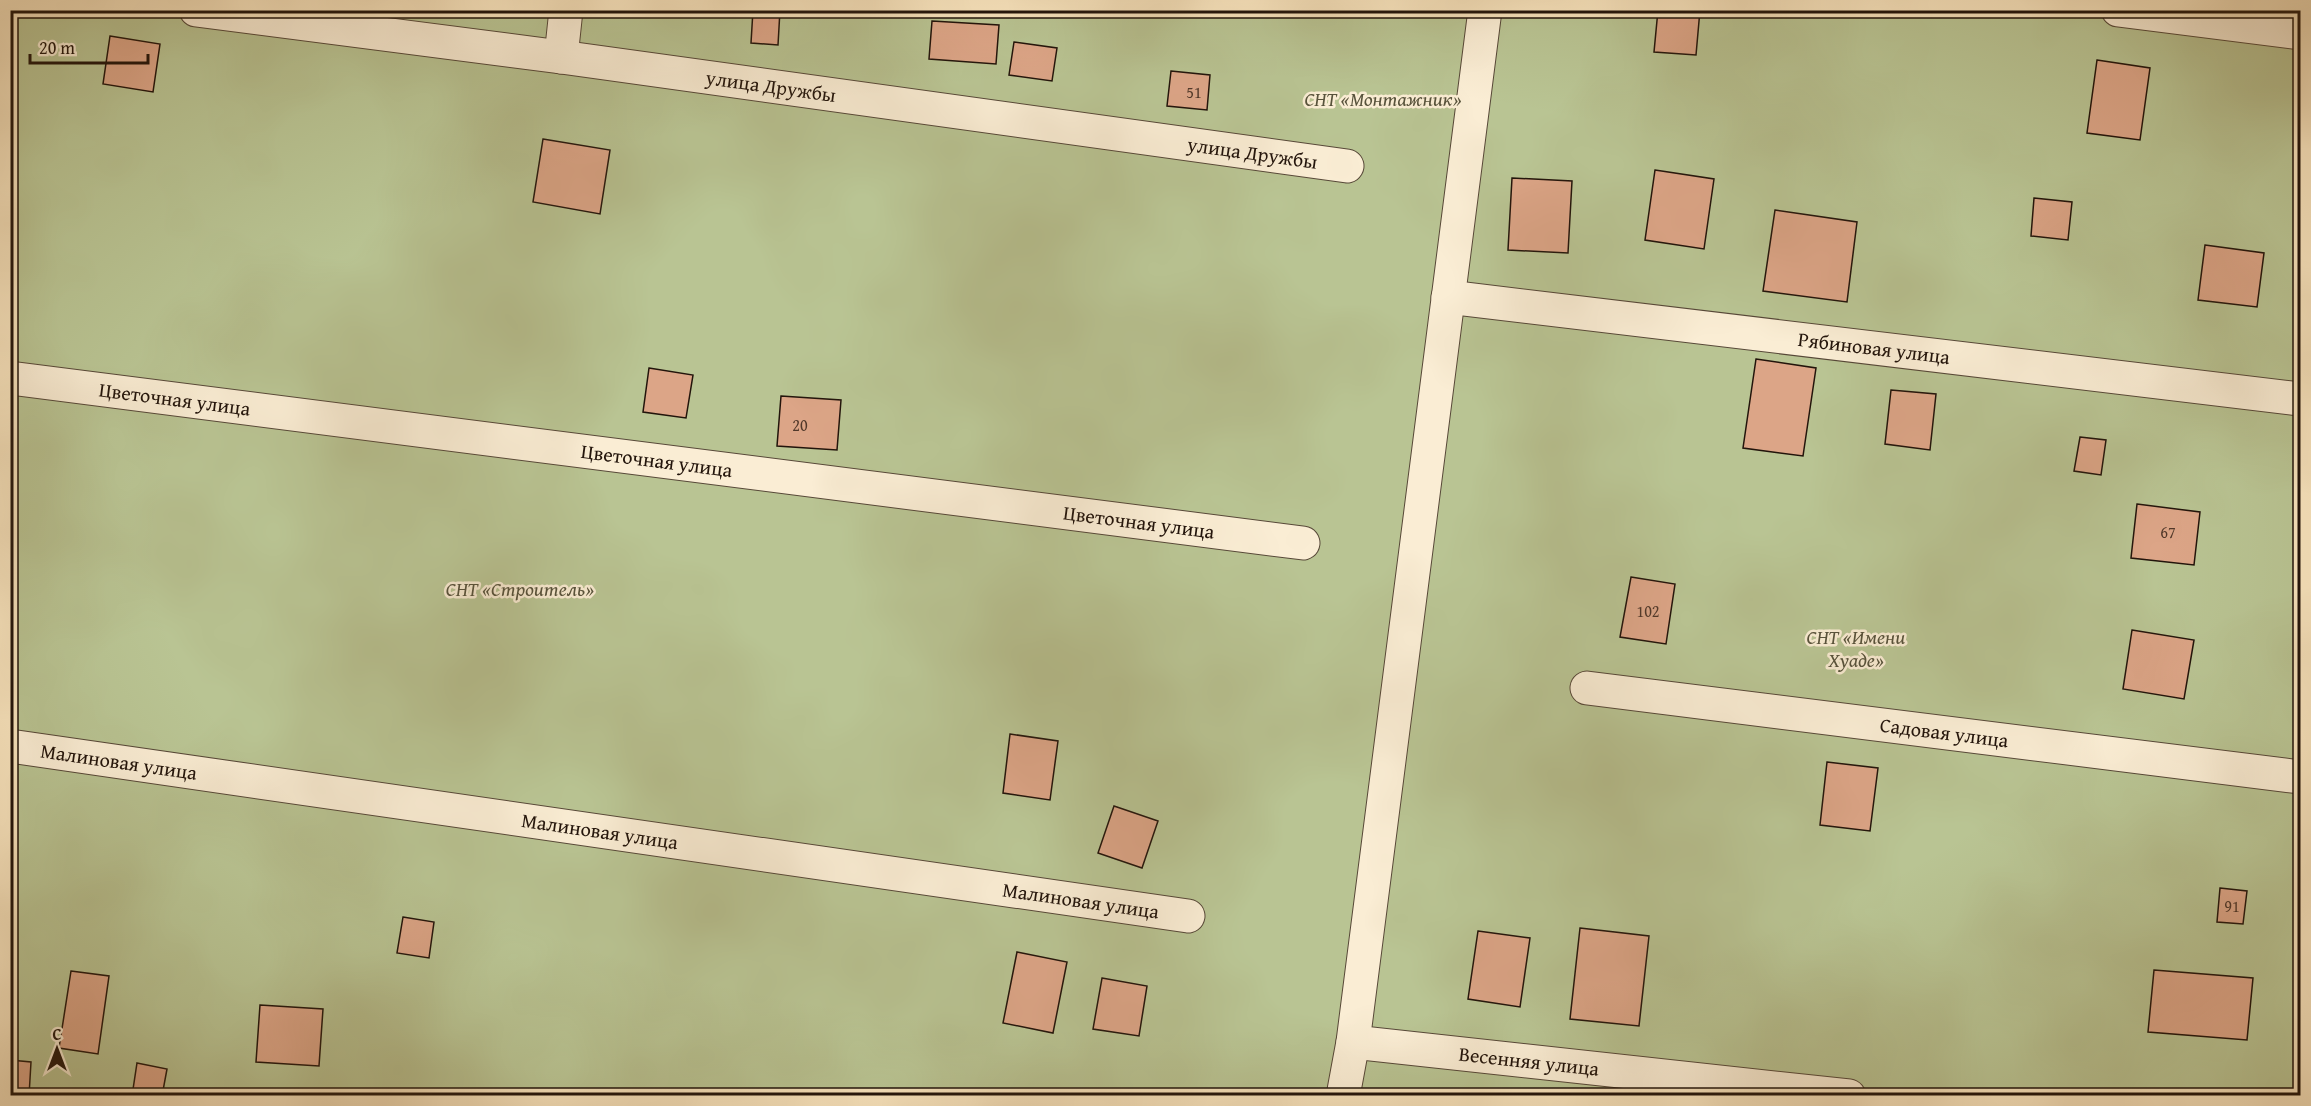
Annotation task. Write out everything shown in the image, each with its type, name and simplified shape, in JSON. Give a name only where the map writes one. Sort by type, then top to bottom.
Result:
[{"type":"street","name":"улица Дружбы","points":[[196,10],[561,57],[1347,166]]},
{"type":"street","points":[[561,57],[566,10]]},
{"type":"street","points":[[1343,1095],[1353,1042],[1485,10]]},
{"type":"street","points":[[2118,10],[2301,33]]},
{"type":"street","name":"Рябиновая улица","points":[[1448,297],[2301,399]]},
{"type":"street","name":"Цветочная улица","points":[[10,378],[1303,543]]},
{"type":"street","name":"Садовая улица","points":[[1587,688],[2301,777]]},
{"type":"street","name":"Малиновая улица","points":[[10,746],[1188,916]]},
{"type":"street","name":"Весенняя улица","points":[[1353,1042],[1849,1095]]},
{"type":"green space","points":[[10,11],[2300,11],[2300,1095],[11,1095]]},
{"type":"building","points":[[753,10],[780,10],[778,45],[751,43]]},
{"type":"building","points":[[1658,10],[1700,10],[1696,55],[1654,52]]},
{"type":"building","points":[[932,21],[999,25],[996,64],[929,59]]},
{"type":"building","points":[[110,36],[160,44],[153,92],[103,84]]},
{"type":"building","points":[[1014,42],[1057,48],[1052,81],[1009,75]]},
{"type":"building","points":[[2097,60],[2150,68],[2140,140],[2087,133]]},
{"type":"building","points":[[1171,71],[1210,75],[1207,110],[1167,106]]},
{"type":"building","points":[[543,139],[610,150],[600,214],[533,202]]},
{"type":"building","points":[[1655,170],[1714,179],[1704,249],[1645,240]]},
{"type":"building","points":[[1512,178],[1572,181],[1568,253],[1508,250]]},
{"type":"building","points":[[2034,198],[2072,202],[2068,240],[2031,236]]},
{"type":"building","points":[[1775,210],[1857,222],[1847,302],[1763,291]]},
{"type":"building","points":[[2205,245],[2264,253],[2257,307],[2198,300]]},
{"type":"building","points":[[1756,359],[1816,368],[1803,456],[1743,448]]},
{"type":"building","points":[[649,368],[693,375],[686,418],[643,412]]},
{"type":"building","points":[[1891,390],[1936,394],[1930,450],[1885,444]]},
{"type":"building","points":[[781,396],[841,400],[837,450],[777,446]]},
{"type":"building","points":[[2080,437],[2106,440],[2101,475],[2074,471]]},
{"type":"building","points":[[2137,504],[2200,512],[2194,565],[2131,558]]},
{"type":"building","points":[[1631,577],[1675,584],[1666,644],[1620,637]]},
{"type":"building","points":[[2132,630],[2194,640],[2184,699],[2123,689]]},
{"type":"building","points":[[1010,734],[1058,741],[1050,800],[1003,793]]},
{"type":"building","points":[[1827,762],[1878,768],[1870,831],[1820,825]]},
{"type":"building","points":[[1114,806],[1158,821],[1142,868],[1098,853]]},
{"type":"building","points":[[2220,888],[2247,891],[2243,924],[2217,922]]},
{"type":"building","points":[[403,917],[434,922],[429,958],[397,953]]},
{"type":"building","points":[[1580,928],[1649,936],[1639,1026],[1570,1019]]},
{"type":"building","points":[[1478,931],[1530,938],[1520,1007],[1468,999]]},
{"type":"building","points":[[1017,952],[1067,962],[1053,1033],[1003,1023]]},
{"type":"building","points":[[2154,970],[2253,978],[2247,1040],[2148,1032]]},
{"type":"building","points":[[71,971],[109,976],[98,1054],[59,1048]]},
{"type":"building","points":[[1102,978],[1147,986],[1139,1036],[1093,1029]]},
{"type":"building","points":[[260,1005],[323,1009],[319,1066],[256,1062]]},
{"type":"building","points":[[10,1060],[31,1062],[29,1096],[10,1096]]},
{"type":"building","points":[[137,1063],[167,1069],[162,1096],[132,1096]]},
{"type":"park label","name":"СНТ «Монтажник»","points":[[1383,99]]},
{"type":"park label","name":"СНТ «Строитель»","points":[[520,589]]},
{"type":"park label","name":"СНТ «Имени Хуаде»","points":[[1856,648]]}]
